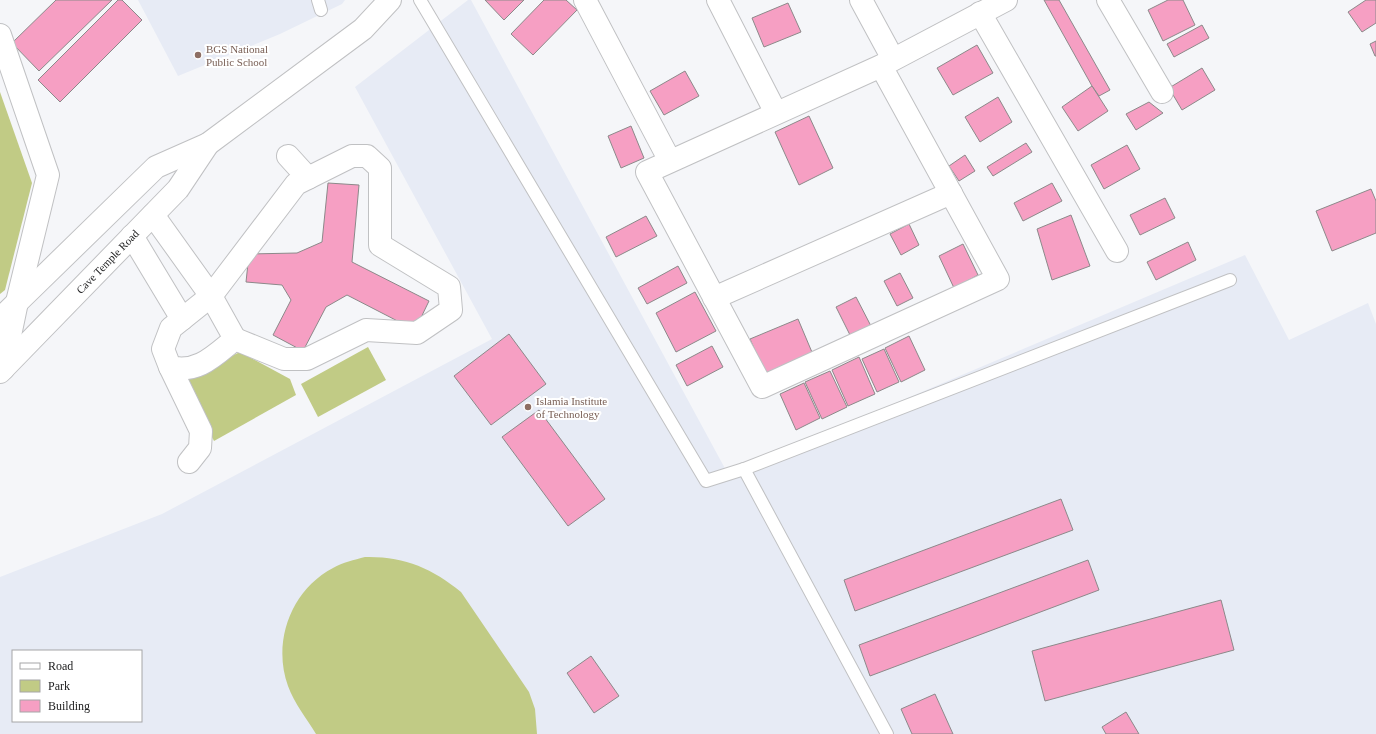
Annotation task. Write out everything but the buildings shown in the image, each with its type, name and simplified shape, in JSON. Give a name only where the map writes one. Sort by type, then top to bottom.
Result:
[{"type":"street","name":"Cave Temple Road","points":[[0,319],[156,167],[208,144],[363,29],[390,0]]},
{"type":"street","points":[[585,0],[670,161]]},
{"type":"street","points":[[718,0],[776,113]]},
{"type":"street","points":[[861,0],[887,62],[951,193],[998,279],[762,387],[647,172],[887,62],[1006,0]]},
{"type":"street","points":[[1108,0],[1162,92]]},
{"type":"street","points":[[980,13],[1117,251]]},
{"type":"street","points":[[0,35],[48,175],[1,374]]},
{"type":"street","name":"Cave Temple Road","points":[[1,374],[178,189],[208,144]]},
{"type":"street","points":[[288,156],[308,178]]},
{"type":"street","points":[[153,215],[211,296],[235,339],[284,358],[307,359],[366,330],[417,333],[451,310],[449,287],[380,245],[380,168],[367,156],[352,156],[296,184],[211,296],[171,328],[163,349],[170,367],[201,431],[200,448],[189,462]]},
{"type":"street","points":[[714,298],[951,193]]},
{"type":"street","points":[[132,236],[182,319]]},
{"type":"street","points":[[170,367],[181,370],[204,364],[235,339]]},
{"type":"lane","points":[[420,0],[706,481],[744,469],[1230,280]]},
{"type":"lane","points":[[744,469],[887,734]]},
{"type":"shaded area","name":"BGS National Public School","points":[[138,0],[345,0],[342,4],[280,34],[178,76]]},
{"type":"shaded area","points":[[468,0],[471,0],[728,474],[1245,255],[1289,340],[1368,303],[1376,324],[1376,734],[0,734],[0,577],[162,514],[492,339],[355,87]]},
{"type":"green space","points":[[0,92],[32,183],[5,290],[0,294]]},
{"type":"green space","points":[[368,347],[386,380],[318,417],[301,384]]},
{"type":"green space","points":[[240,352],[290,379],[296,395],[214,441],[182,380]]},
{"type":"green space","points":[[365,557],[392,559],[416,565],[439,576],[461,592],[529,692],[535,709],[537,734],[316,734],[297,705],[288,686],[282,652],[284,635],[296,603],[318,578],[341,564]]},
{"type":"place","name":"BGS National Public School","points":[[198,55]]},
{"type":"place","name":"Islamia Institute of Technology","points":[[528,407]]}]
